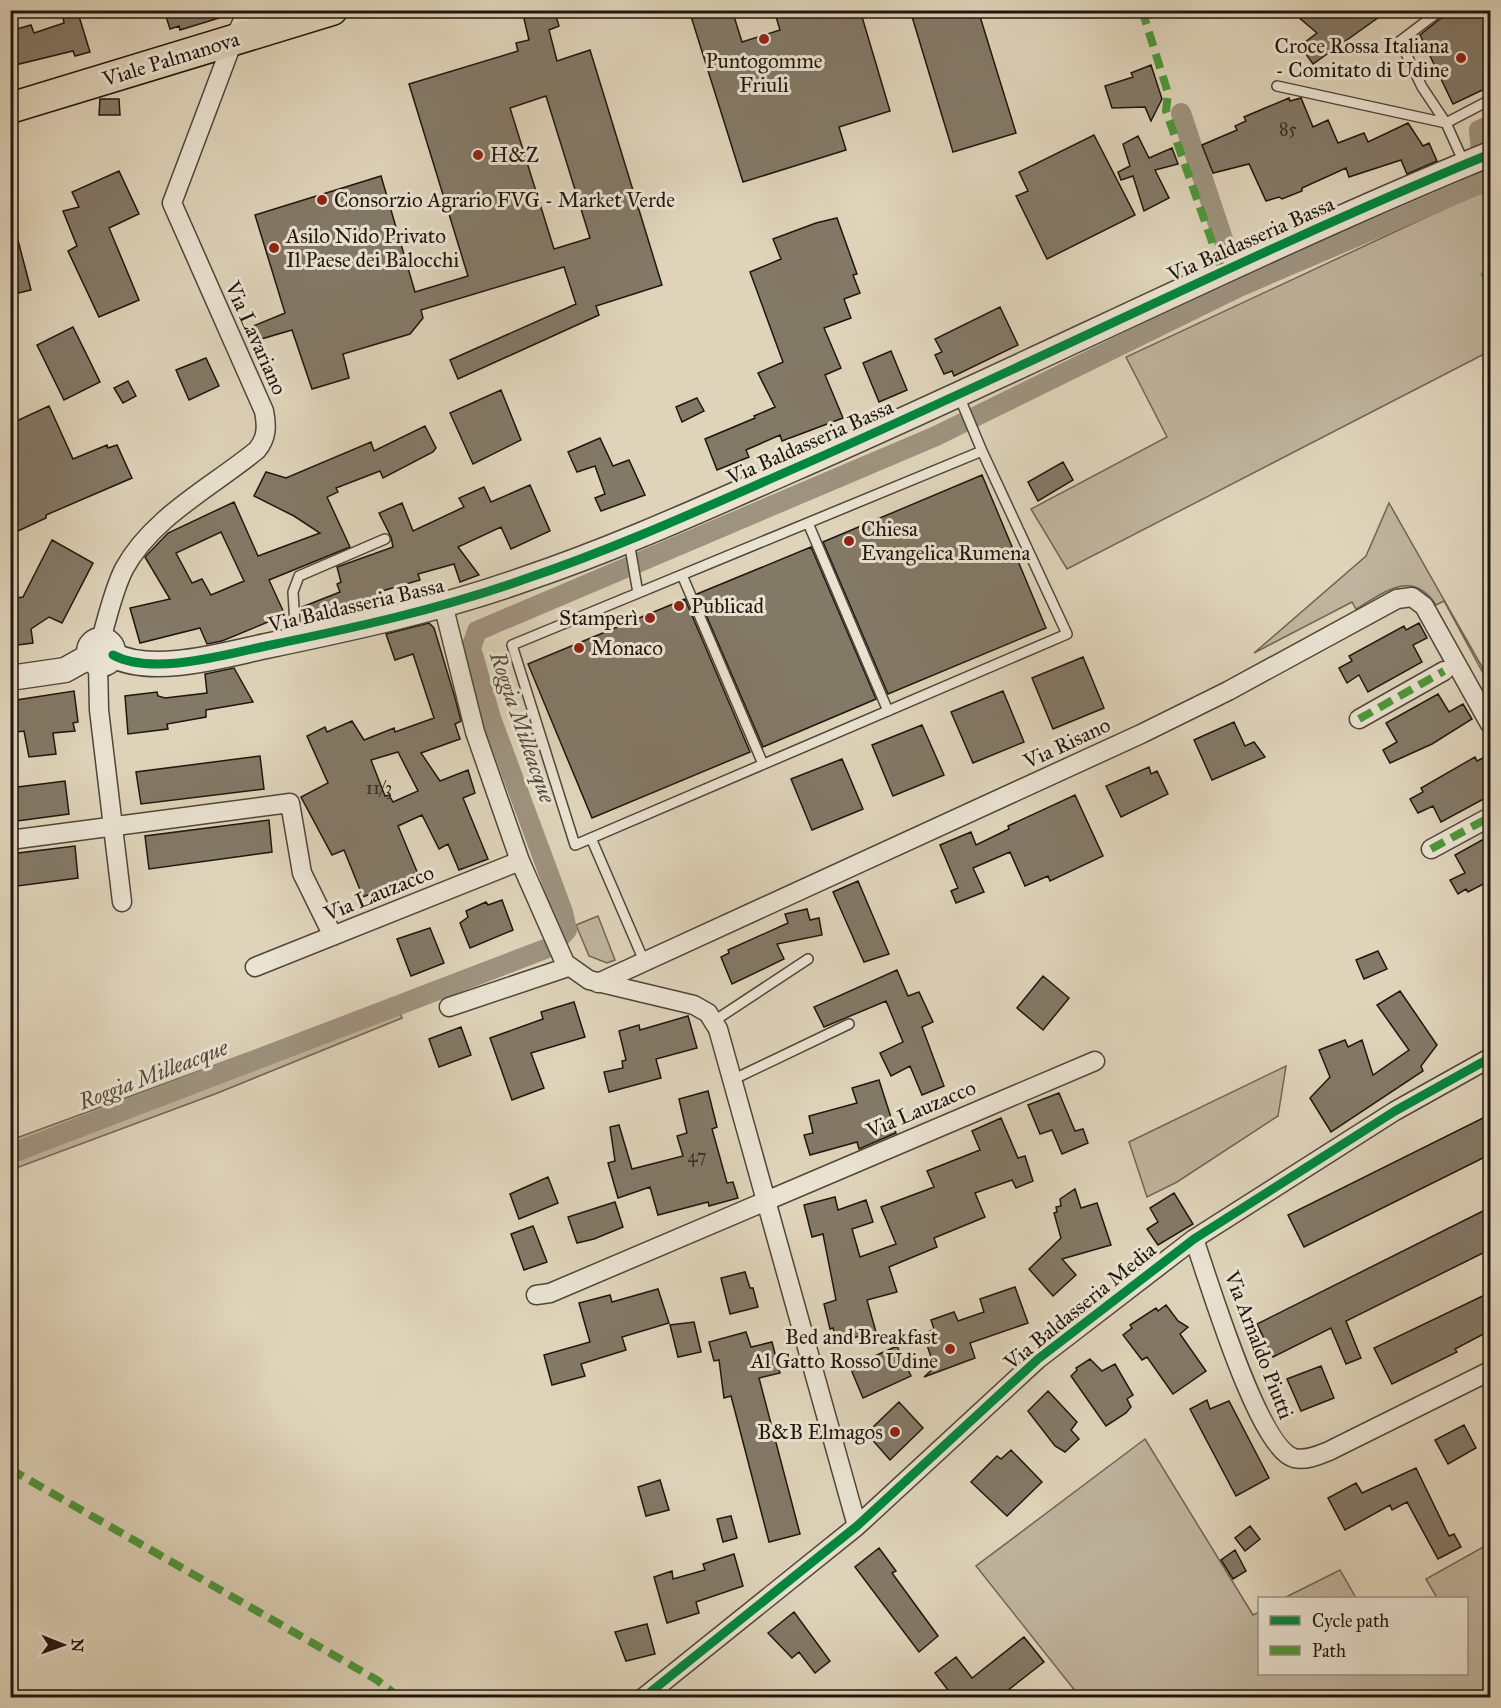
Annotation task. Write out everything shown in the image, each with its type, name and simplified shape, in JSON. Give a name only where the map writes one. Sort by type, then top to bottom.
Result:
[{"type":"main road","name":"Viale Palmanova","points":[[10,108],[332,10]]},
{"type":"street","name":"Via Lavariano","points":[[100,654],[114,594],[134,552],[163,522],[257,450],[266,433],[264,411],[172,203],[233,41],[248,10]]},
{"type":"street","name":"Via Baldasseria Bassa","points":[[100,654],[132,664],[144,665],[178,662],[296,639],[443,604],[629,547],[962,403],[1233,265],[1477,160]]},
{"type":"street","name":"Via Risano","points":[[598,983],[1151,729],[1228,691],[1397,599],[1412,597],[1424,606],[1491,724]]},
{"type":"street","points":[[443,604],[475,732],[519,861],[564,961],[598,983],[694,1005],[714,1021],[857,1526]]},
{"type":"street","points":[[10,678],[64,670],[100,654],[98,691],[122,902]]},
{"type":"street","points":[[1359,718],[1444,671]]},
{"type":"street","points":[[10,840],[291,803],[302,873],[333,936]]},
{"type":"street","points":[[1431,849],[1491,817]]},
{"type":"street","name":"Via Lauzacco","points":[[255,967],[519,861]]},
{"type":"street","points":[[448,1007],[564,961]]},
{"type":"street","name":"Via Baldasseria Media","points":[[643,1698],[857,1526],[1038,1359],[1194,1239],[1395,1112],[1491,1058]]},
{"type":"street","name":"Via Lauzacco","points":[[536,1295],[549,1293],[765,1199],[1095,1061]]},
{"type":"street","name":"Via Arnaldo Piutti","points":[[1194,1239],[1253,1404],[1276,1445],[1293,1458],[1310,1458],[1329,1450],[1491,1371]]},
{"type":"lane","points":[[1441,10],[1400,41],[1422,87],[1446,123],[1477,160]]},
{"type":"lane","points":[[1277,86],[1446,123],[1491,100]]},
{"type":"lane","points":[[962,403],[982,452],[1067,634],[575,845],[512,645],[982,452]]},
{"type":"lane","points":[[808,523],[888,711]]},
{"type":"lane","name":"Via Baldasseria Bassa","points":[[296,639],[293,592],[299,576],[385,539]]},
{"type":"lane","points":[[629,547],[638,593]]},
{"type":"lane","points":[[682,575],[763,764]]},
{"type":"lane","points":[[591,838],[644,961]]},
{"type":"lane","points":[[714,1021],[808,959]]},
{"type":"lane","points":[[732,1080],[849,1024]]},
{"type":"shaded area","points":[[1490,168],[1490,351],[1067,569],[1031,509],[1167,437],[1126,357],[1489,188],[1487,170]]},
{"type":"shaded area","points":[[1389,503],[1490,681],[1490,686],[1444,601],[1436,605],[1427,594],[1408,586],[1387,591],[1356,609],[1352,602],[1254,653],[1366,556]]},
{"type":"shaded area","points":[[598,916],[615,960],[607,963],[589,956],[576,925]]},
{"type":"shaded area","points":[[395,999],[402,1018],[215,1094],[11,1170],[11,1140]]},
{"type":"shaded area","points":[[1286,1066],[1278,1116],[1177,1182],[1147,1197],[1129,1142]]},
{"type":"shaded area","points":[[1145,1439],[1253,1615],[1258,1612],[1258,1675],[1468,1675],[1468,1597],[1436,1597],[1426,1579],[1485,1546],[1490,1557],[1490,1697],[1080,1697],[976,1566]]},
{"type":"shaded area","points":[[1340,1570],[1355,1597],[1286,1597]]},
{"type":"building","points":[[164,10],[231,10],[232,14],[180,30],[179,26],[170,29]]},
{"type":"building","points":[[522,10],[554,10],[559,26],[549,30],[557,61],[590,50],[662,285],[596,306],[599,315],[458,379],[450,360],[576,304],[564,267],[421,310],[423,318],[410,334],[343,354],[349,378],[312,389],[292,330],[251,342],[246,329],[285,313],[255,215],[381,176],[415,292],[468,276],[409,84],[518,51],[516,43],[529,40]],"holes":[[[546,96],[590,238],[554,249],[510,108]]]},
{"type":"building","points":[[689,10],[732,10],[742,42],[780,30],[774,10],[816,10],[819,18],[844,10],[860,10],[890,111],[839,127],[846,150],[743,182]]},
{"type":"building","points":[[910,10],[978,10],[1016,133],[953,152]]},
{"type":"building","points":[[1290,10],[1389,10],[1313,64],[1300,46],[1317,33]]},
{"type":"building","name":"Croce Rossa Italiana - Comitato di Udine","points":[[1458,10],[1491,10],[1491,86],[1453,104],[1420,35],[1440,19]]},
{"type":"building","points":[[78,13],[90,52],[75,56],[73,51],[15,65],[10,50],[10,31],[31,25],[34,33],[64,23],[63,17]]},
{"type":"building","points":[[1151,65],[1162,99],[1151,121],[1145,107],[1112,108],[1105,86],[1133,77],[1131,73]]},
{"type":"building","points":[[1289,98],[1290,101],[1301,98],[1313,127],[1328,120],[1338,143],[1364,133],[1368,142],[1408,123],[1423,146],[1429,143],[1437,161],[1407,174],[1401,160],[1349,177],[1346,168],[1302,188],[1302,191],[1282,199],[1279,197],[1266,201],[1249,164],[1213,173],[1202,145],[1237,130],[1235,126],[1246,121],[1244,117]]},
{"type":"building","points":[[100,99],[119,99],[120,115],[99,115]]},
{"type":"building","points":[[1094,135],[1135,215],[1047,259],[1016,196],[1028,191],[1019,172]]},
{"type":"building","points":[[1138,136],[1149,158],[1172,148],[1178,164],[1155,170],[1169,198],[1144,211],[1133,176],[1121,180],[1118,172],[1130,166],[1123,144]]},
{"type":"building","points":[[119,171],[139,214],[109,228],[139,300],[99,317],[68,251],[77,246],[63,211],[79,207],[72,192]]},
{"type":"building","points":[[837,218],[857,274],[853,275],[860,293],[844,299],[851,318],[824,328],[841,368],[825,375],[843,418],[782,441],[780,435],[746,450],[749,457],[717,470],[705,439],[775,407],[758,373],[783,362],[750,272],[781,259],[773,239]]},
{"type":"building","points":[[15,229],[31,290],[10,295],[10,230]]},
{"type":"building","points":[[1000,307],[1018,345],[954,376],[952,371],[944,374],[935,355],[942,352],[935,339]]},
{"type":"building","points":[[73,327],[100,382],[64,400],[37,345]]},
{"type":"building","points":[[891,351],[907,390],[879,402],[863,363]]},
{"type":"building","points":[[206,358],[219,386],[189,400],[176,370]]},
{"type":"building","points":[[128,381],[136,396],[123,403],[114,388]]},
{"type":"building","points":[[501,390],[521,440],[473,464],[450,413]]},
{"type":"building","points":[[697,398],[704,411],[682,422],[676,407]]},
{"type":"building","points":[[49,406],[73,459],[107,445],[108,448],[117,445],[132,478],[46,515],[46,518],[18,531],[10,513],[10,424]]},
{"type":"building","points":[[425,426],[436,448],[433,452],[383,478],[380,471],[336,488],[338,492],[327,497],[350,547],[269,580],[285,615],[222,641],[207,644],[200,628],[140,643],[130,608],[170,599],[145,557],[168,533],[234,502],[258,556],[320,533],[294,516],[254,496],[266,472],[286,478],[371,442],[374,451]],"holes":[[[221,532],[244,581],[211,595],[202,579],[192,583],[176,553]]]},
{"type":"building","points":[[600,438],[613,466],[629,460],[645,495],[601,511],[595,498],[605,494],[595,466],[577,472],[568,452]]},
{"type":"building","points":[[1063,462],[1073,480],[1038,501],[1028,482]]},
{"type":"building","points":[[982,475],[1046,628],[888,694],[823,542]]},
{"type":"building","points":[[530,485],[550,531],[511,549],[501,527],[458,547],[479,575],[460,582],[454,564],[418,574],[420,580],[382,591],[385,605],[306,623],[302,607],[340,592],[337,584],[341,582],[337,567],[393,547],[391,537],[379,513],[402,503],[413,531],[464,507],[459,498],[484,487],[491,502]]},
{"type":"building","points":[[52,540],[93,563],[62,623],[49,617],[31,629],[33,643],[10,646],[10,599],[23,597]]},
{"type":"building","points":[[811,547],[876,699],[763,747],[697,594]]},
{"type":"building","points":[[685,599],[750,752],[592,818],[528,664]]},
{"type":"building","points":[[429,623],[434,628],[461,721],[455,724],[460,739],[421,753],[440,781],[468,770],[475,793],[463,798],[488,859],[459,870],[448,844],[439,849],[422,815],[398,826],[418,874],[363,897],[344,850],[332,855],[301,797],[328,783],[307,736],[325,727],[327,732],[352,721],[364,740],[394,728],[395,732],[434,718],[413,654],[395,660],[386,634]],"holes":[[[398,752],[418,791],[393,802],[389,795],[385,796],[371,760]]]},
{"type":"building","points":[[1419,623],[1427,638],[1413,645],[1422,662],[1368,692],[1359,675],[1347,683],[1339,668],[1352,661],[1349,656],[1404,626],[1406,630]]},
{"type":"building","points":[[1083,657],[1104,708],[1053,729],[1032,678]]},
{"type":"building","points":[[234,668],[253,702],[206,710],[206,717],[167,724],[168,729],[128,734],[125,696],[157,692],[158,696],[165,698],[207,693],[205,674]]},
{"type":"building","points":[[74,691],[78,722],[73,723],[75,731],[53,733],[56,754],[29,757],[24,731],[10,733],[10,701]]},
{"type":"building","points":[[1003,691],[1024,742],[973,763],[951,712]]},
{"type":"building","points":[[1438,694],[1449,712],[1463,704],[1472,719],[1432,744],[1390,763],[1383,750],[1397,742],[1386,723]]},
{"type":"building","points":[[1234,722],[1245,746],[1254,742],[1265,757],[1212,780],[1194,740]]},
{"type":"building","points":[[922,725],[944,775],[893,796],[872,745]]},
{"type":"building","points":[[1491,754],[1491,773],[1485,776],[1491,786],[1491,795],[1441,822],[1433,806],[1418,813],[1410,799],[1423,792],[1421,788],[1475,757],[1477,761]]},
{"type":"building","points":[[260,756],[264,789],[141,804],[136,772]]},
{"type":"building","points":[[842,759],[863,809],[812,830],[791,779]]},
{"type":"building","points":[[1149,767],[1151,774],[1157,771],[1168,794],[1121,817],[1106,786]]},
{"type":"building","points":[[65,781],[69,814],[10,822],[10,788]]},
{"type":"building","points":[[1075,795],[1103,856],[1050,881],[1048,876],[1025,886],[1010,852],[973,868],[984,892],[956,903],[951,891],[958,888],[940,845],[971,832],[976,845],[1009,829],[1008,826]]},
{"type":"building","points":[[269,820],[272,852],[149,869],[145,836]]},
{"type":"building","points":[[1491,835],[1491,880],[1468,892],[1466,889],[1458,894],[1450,880],[1465,873],[1455,855]]},
{"type":"building","points":[[75,846],[78,878],[10,887],[10,854]]},
{"type":"building","points":[[858,881],[889,954],[864,962],[833,892]]},
{"type":"building","points":[[502,900],[513,930],[470,948],[460,923],[468,917],[466,911],[486,902],[488,905]]},
{"type":"building","points":[[807,909],[810,920],[819,918],[822,935],[777,944],[784,959],[732,984],[721,957],[729,953],[728,950],[788,923],[785,914]]},
{"type":"building","points":[[430,928],[444,963],[411,976],[397,939]]},
{"type":"building","points":[[1378,951],[1387,969],[1364,979],[1356,960]]},
{"type":"building","points":[[897,970],[908,996],[919,992],[933,1022],[922,1027],[944,1086],[922,1095],[910,1066],[891,1076],[880,1053],[903,1042],[886,1001],[824,1027],[814,1007]]},
{"type":"building","points":[[1043,976],[1069,998],[1043,1030],[1017,1008]]},
{"type":"building","points":[[1400,991],[1437,1045],[1421,1066],[1423,1071],[1331,1132],[1310,1098],[1330,1077],[1319,1050],[1345,1040],[1348,1047],[1362,1040],[1373,1075],[1409,1050],[1377,1005]]},
{"type":"building","points":[[574,1002],[585,1037],[531,1053],[544,1088],[512,1100],[490,1038],[543,1019],[541,1012]]},
{"type":"building","points":[[688,1016],[697,1048],[656,1059],[661,1078],[609,1092],[604,1072],[623,1068],[622,1061],[626,1060],[619,1031],[639,1025],[640,1030]]},
{"type":"building","points":[[461,1027],[471,1055],[439,1067],[429,1039]]},
{"type":"building","points":[[879,1080],[896,1133],[859,1149],[857,1142],[810,1155],[804,1135],[813,1133],[809,1116],[857,1103],[852,1088]]},
{"type":"building","points":[[708,1091],[717,1127],[712,1129],[727,1183],[733,1182],[738,1198],[709,1206],[708,1202],[658,1215],[650,1187],[618,1198],[608,1163],[615,1161],[610,1127],[619,1125],[632,1169],[683,1156],[677,1136],[687,1133],[679,1099]]},
{"type":"building","points":[[1059,1093],[1075,1131],[1083,1129],[1088,1143],[1062,1154],[1052,1130],[1040,1134],[1028,1105]]},
{"type":"building","points":[[1485,1117],[1491,1128],[1491,1154],[1304,1247],[1288,1215]]},
{"type":"building","points":[[1001,1118],[1018,1158],[1025,1156],[1033,1181],[1016,1188],[1012,1180],[975,1193],[985,1217],[934,1238],[937,1247],[889,1267],[897,1292],[867,1300],[876,1332],[837,1342],[833,1328],[830,1329],[824,1304],[836,1300],[823,1234],[812,1237],[804,1205],[835,1197],[838,1210],[866,1200],[873,1222],[852,1229],[860,1257],[896,1244],[881,1207],[934,1187],[927,1171],[980,1150],[972,1131]]},
{"type":"building","points":[[548,1177],[558,1203],[519,1219],[510,1194]]},
{"type":"building","points":[[1075,1189],[1081,1208],[1097,1203],[1111,1245],[1062,1259],[1076,1275],[1053,1296],[1029,1269],[1061,1238],[1054,1213],[1057,1212],[1056,1207],[1061,1206],[1060,1199]]},
{"type":"building","points":[[1174,1193],[1193,1224],[1158,1245],[1147,1229],[1158,1222],[1150,1208]]},
{"type":"building","points":[[615,1202],[623,1227],[594,1239],[577,1243],[568,1217]]},
{"type":"building","points":[[1491,1207],[1491,1249],[1346,1321],[1361,1358],[1346,1364],[1331,1328],[1273,1357],[1257,1324]]},
{"type":"building","points":[[533,1226],[547,1262],[524,1270],[511,1234]]},
{"type":"building","points":[[745,1272],[750,1288],[753,1288],[758,1307],[730,1314],[721,1278]]},
{"type":"building","points":[[1015,1287],[1028,1323],[970,1343],[975,1358],[924,1377],[937,1365],[934,1366],[925,1339],[930,1337],[928,1332],[934,1329],[931,1320],[954,1312],[958,1321],[984,1312],[980,1299]]},
{"type":"building","points":[[658,1289],[669,1323],[622,1337],[626,1350],[581,1364],[585,1376],[552,1385],[544,1355],[590,1342],[579,1303],[610,1295],[612,1302]]},
{"type":"building","points":[[1491,1292],[1491,1330],[1455,1349],[1457,1352],[1392,1384],[1374,1348]]},
{"type":"building","points":[[1166,1305],[1178,1321],[1188,1327],[1180,1334],[1206,1371],[1173,1394],[1147,1357],[1142,1360],[1123,1335],[1132,1328],[1130,1325],[1156,1308],[1158,1311]]},
{"type":"building","points":[[694,1322],[701,1352],[678,1357],[670,1325]]},
{"type":"building","points":[[746,1332],[751,1347],[772,1342],[780,1373],[759,1378],[800,1534],[769,1542],[731,1396],[724,1398],[719,1360],[714,1361],[709,1342]]},
{"type":"building","points":[[897,1346],[911,1376],[863,1398],[850,1367]]},
{"type":"building","points":[[1090,1359],[1102,1371],[1115,1364],[1133,1395],[1127,1399],[1131,1407],[1126,1413],[1106,1426],[1071,1376],[1077,1370],[1076,1368]]},
{"type":"building","points":[[1321,1366],[1334,1398],[1301,1411],[1287,1379]]},
{"type":"building","points":[[1048,1391],[1077,1422],[1071,1430],[1079,1439],[1065,1452],[1055,1446],[1028,1411]]},
{"type":"building","points":[[1207,1400],[1210,1409],[1229,1401],[1269,1478],[1236,1496],[1190,1409]]},
{"type":"building","name":"B&B Elmagos","points":[[899,1402],[923,1428],[890,1460],[869,1436],[875,1429],[873,1427]]},
{"type":"building","points":[[1464,1425],[1476,1448],[1448,1464],[1435,1440]]},
{"type":"building","points":[[1011,1450],[1042,1482],[1007,1516],[971,1482],[997,1456],[1001,1459]]},
{"type":"building","points":[[1416,1468],[1449,1536],[1454,1534],[1461,1547],[1438,1559],[1407,1502],[1392,1510],[1390,1505],[1345,1530],[1328,1498],[1356,1483],[1362,1493]]},
{"type":"building","points":[[660,1480],[669,1510],[646,1516],[638,1487]]},
{"type":"building","points":[[731,1516],[737,1538],[723,1542],[717,1519]]},
{"type":"building","points":[[1250,1526],[1260,1539],[1245,1551],[1235,1538]]},
{"type":"building","points":[[879,1548],[896,1571],[892,1573],[938,1636],[919,1652],[855,1567]]},
{"type":"building","points":[[1235,1550],[1246,1571],[1233,1579],[1221,1560]]},
{"type":"building","points":[[734,1554],[743,1586],[696,1602],[699,1613],[667,1623],[654,1577],[672,1571],[673,1579],[705,1570],[703,1564]]},
{"type":"building","points":[[794,1612],[830,1661],[815,1673],[799,1652],[792,1658],[768,1633]]},
{"type":"building","points":[[647,1624],[655,1654],[626,1661],[615,1632]]},
{"type":"building","points":[[1024,1637],[1044,1662],[998,1698],[954,1698],[935,1673],[956,1657],[972,1678]]},
{"type":"waterway","points":[[1181,113],[1237,281]]},
{"type":"waterway","name":"Roggia Milleacque","points":[[10,1154],[553,946],[567,930],[563,912],[491,718],[471,648],[477,631],[936,436],[1239,287],[1484,182],[1479,130],[1490,125]]},
{"type":"marked path","points":[[1142,10],[1168,93],[1166,111],[1222,270]]},
{"type":"marked path","points":[[1482,277],[1490,274]]},
{"type":"marked path","points":[[1359,719],[1444,671]]},
{"type":"marked path","points":[[1431,849],[1490,817]]},
{"type":"marked path","points":[[10,1469],[377,1680],[400,1698]]},
{"type":"cycle path","points":[[113,655],[147,664],[188,662],[209,658],[429,609],[559,567],[660,527],[793,469],[1227,269],[1490,154]]},
{"type":"cycle path","points":[[643,1698],[857,1526],[1038,1359],[1194,1239],[1395,1111],[1490,1058]]},
{"type":"place","name":"Puntogomme Friuli","points":[[764,39]]},
{"type":"place","name":"Croce Rossa Italiana - Comitato di Udine","points":[[1461,58]]},
{"type":"place","name":"H&Z","points":[[478,155]]},
{"type":"place","name":"Consorzio Agrario FVG - Market Verde","points":[[322,200]]},
{"type":"place","name":"Asilo Nido Privato Il Paese dei Balocchi","points":[[274,248]]},
{"type":"place","name":"Chiesa Evangelica Rumena","points":[[849,541]]},
{"type":"place","name":"Publicad","points":[[679,606]]},
{"type":"place","name":"Stamperì","points":[[650,618]]},
{"type":"place","name":"Monaco","points":[[579,648]]},
{"type":"place","name":"Bed and Breakfast Al Gatto Rosso Udine","points":[[950,1349]]},
{"type":"place","name":"B&B Elmagos","points":[[895,1432]]}]
